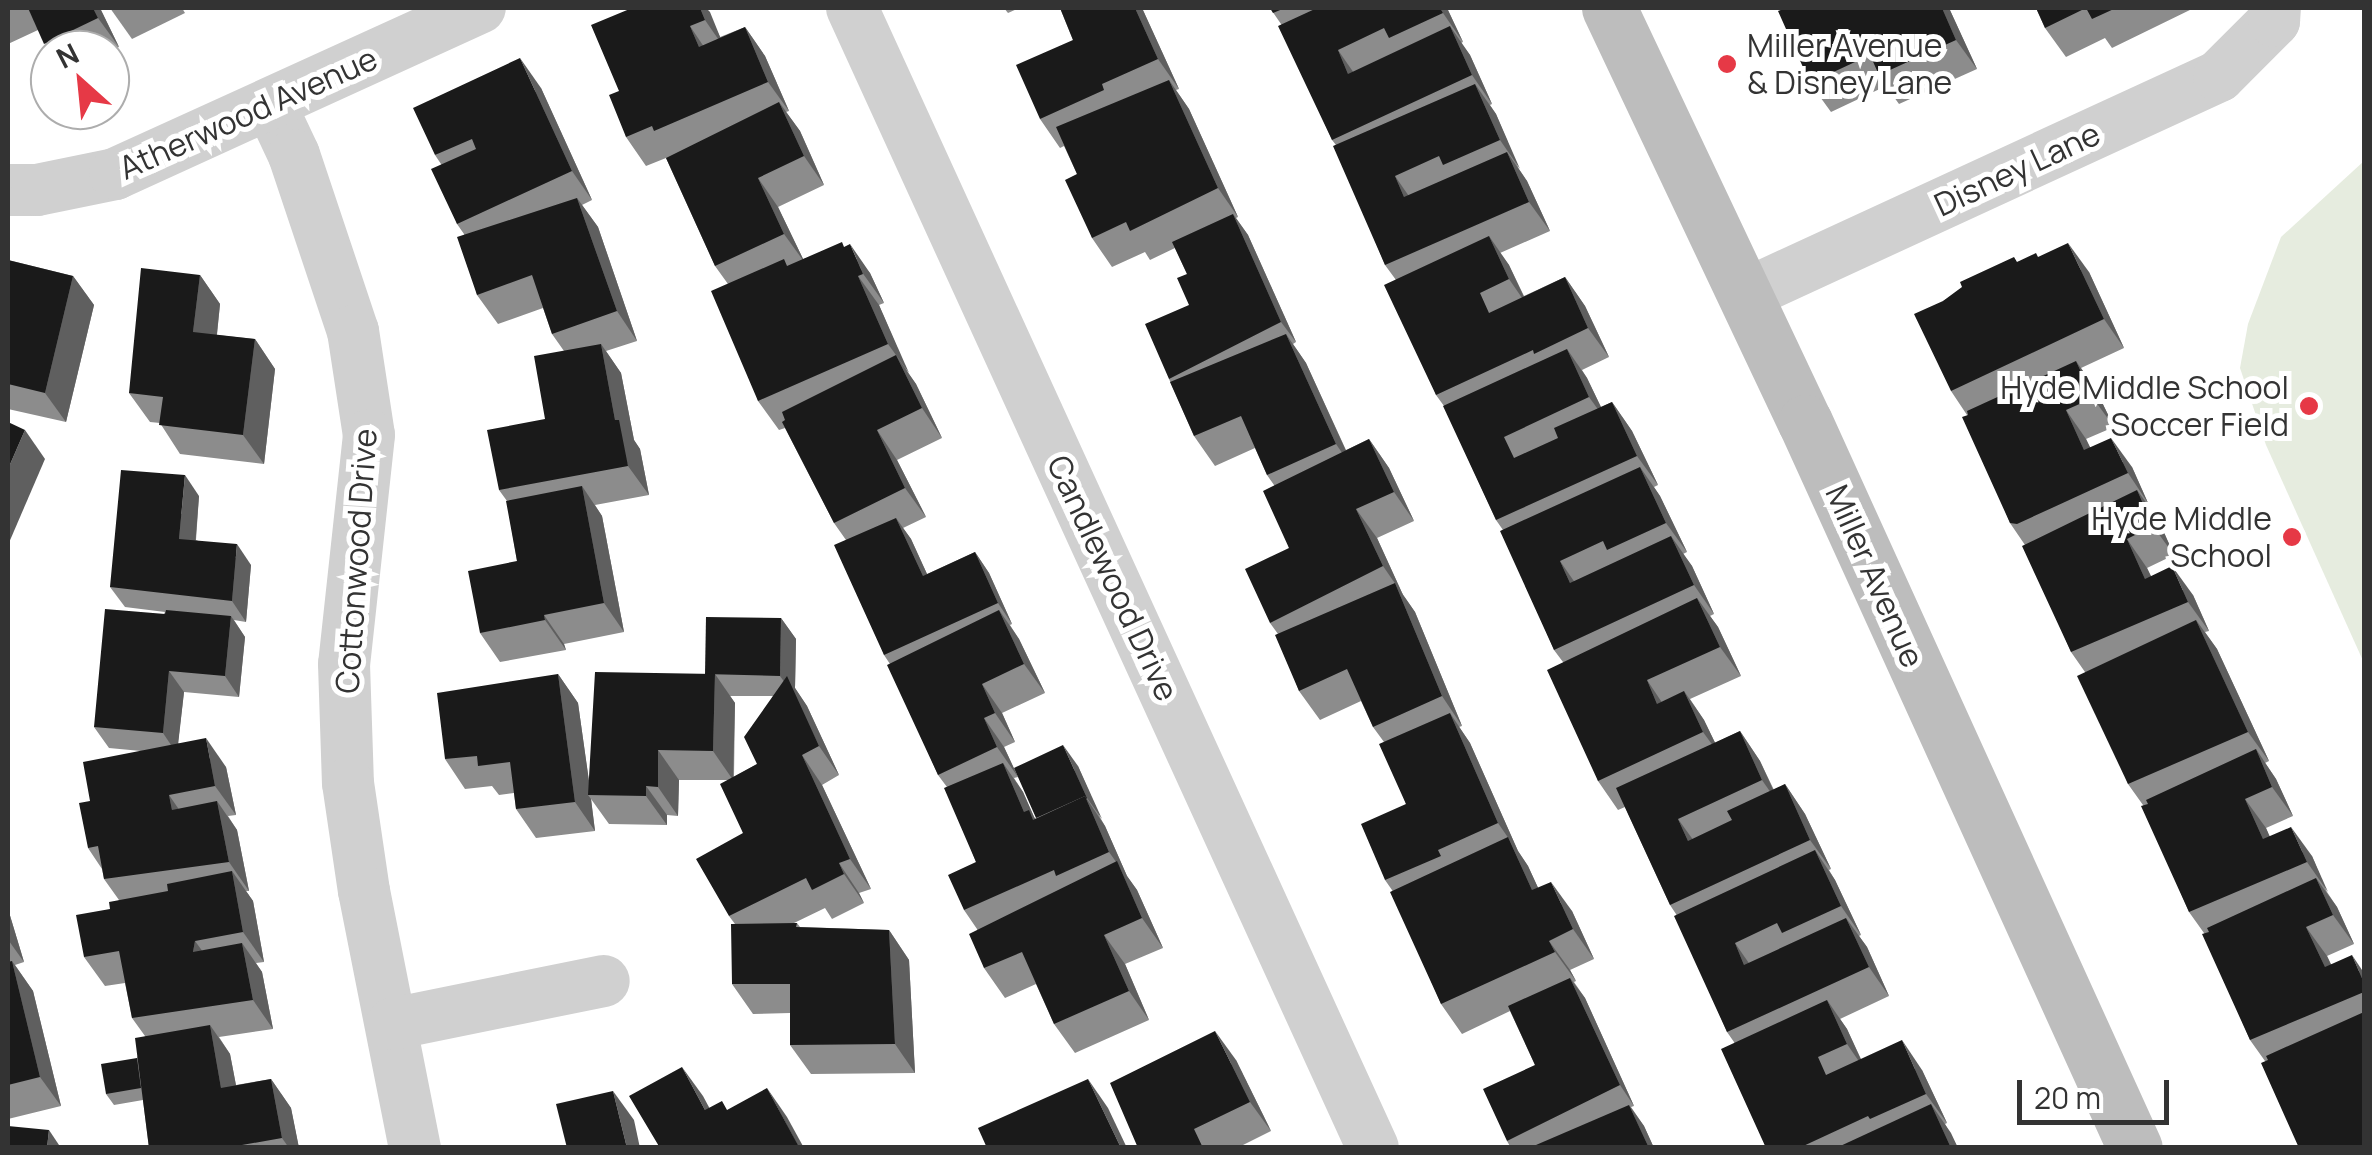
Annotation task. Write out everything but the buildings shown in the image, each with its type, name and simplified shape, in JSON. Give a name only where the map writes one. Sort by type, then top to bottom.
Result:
[{"type":"main road","name":"Miller Avenue","points":[[1609,8],[2135,1148]]},
{"type":"street","name":"Atherwood Avenue","points":[[8,190],[37,190],[115,174],[480,8]]},
{"type":"street","name":"Candlewood Drive","points":[[852,8],[1373,1148]]},
{"type":"street","name":"Disney Lane","points":[[1744,295],[2219,76],[2274,14]]},
{"type":"street","name":"Cottonwood Drive","points":[[270,104],[294,155],[353,331],[370,435],[344,664],[347,744],[364,890],[415,1148]]},
{"type":"street","points":[[392,1024],[604,981]]},
{"type":"shaded area","name":"Hyde Middle School Soccer Field","points":[[2364,161],[2364,663],[2266,445],[2240,368],[2248,324],[2281,237]]},
{"type":"place","name":"Miller Avenue & Disney Lane","points":[[1727,64]]},
{"type":"place","name":"Hyde Middle School Soccer Field","points":[[2309,406]]},
{"type":"place","name":"Hyde Middle School","points":[[2292,537]]}]
